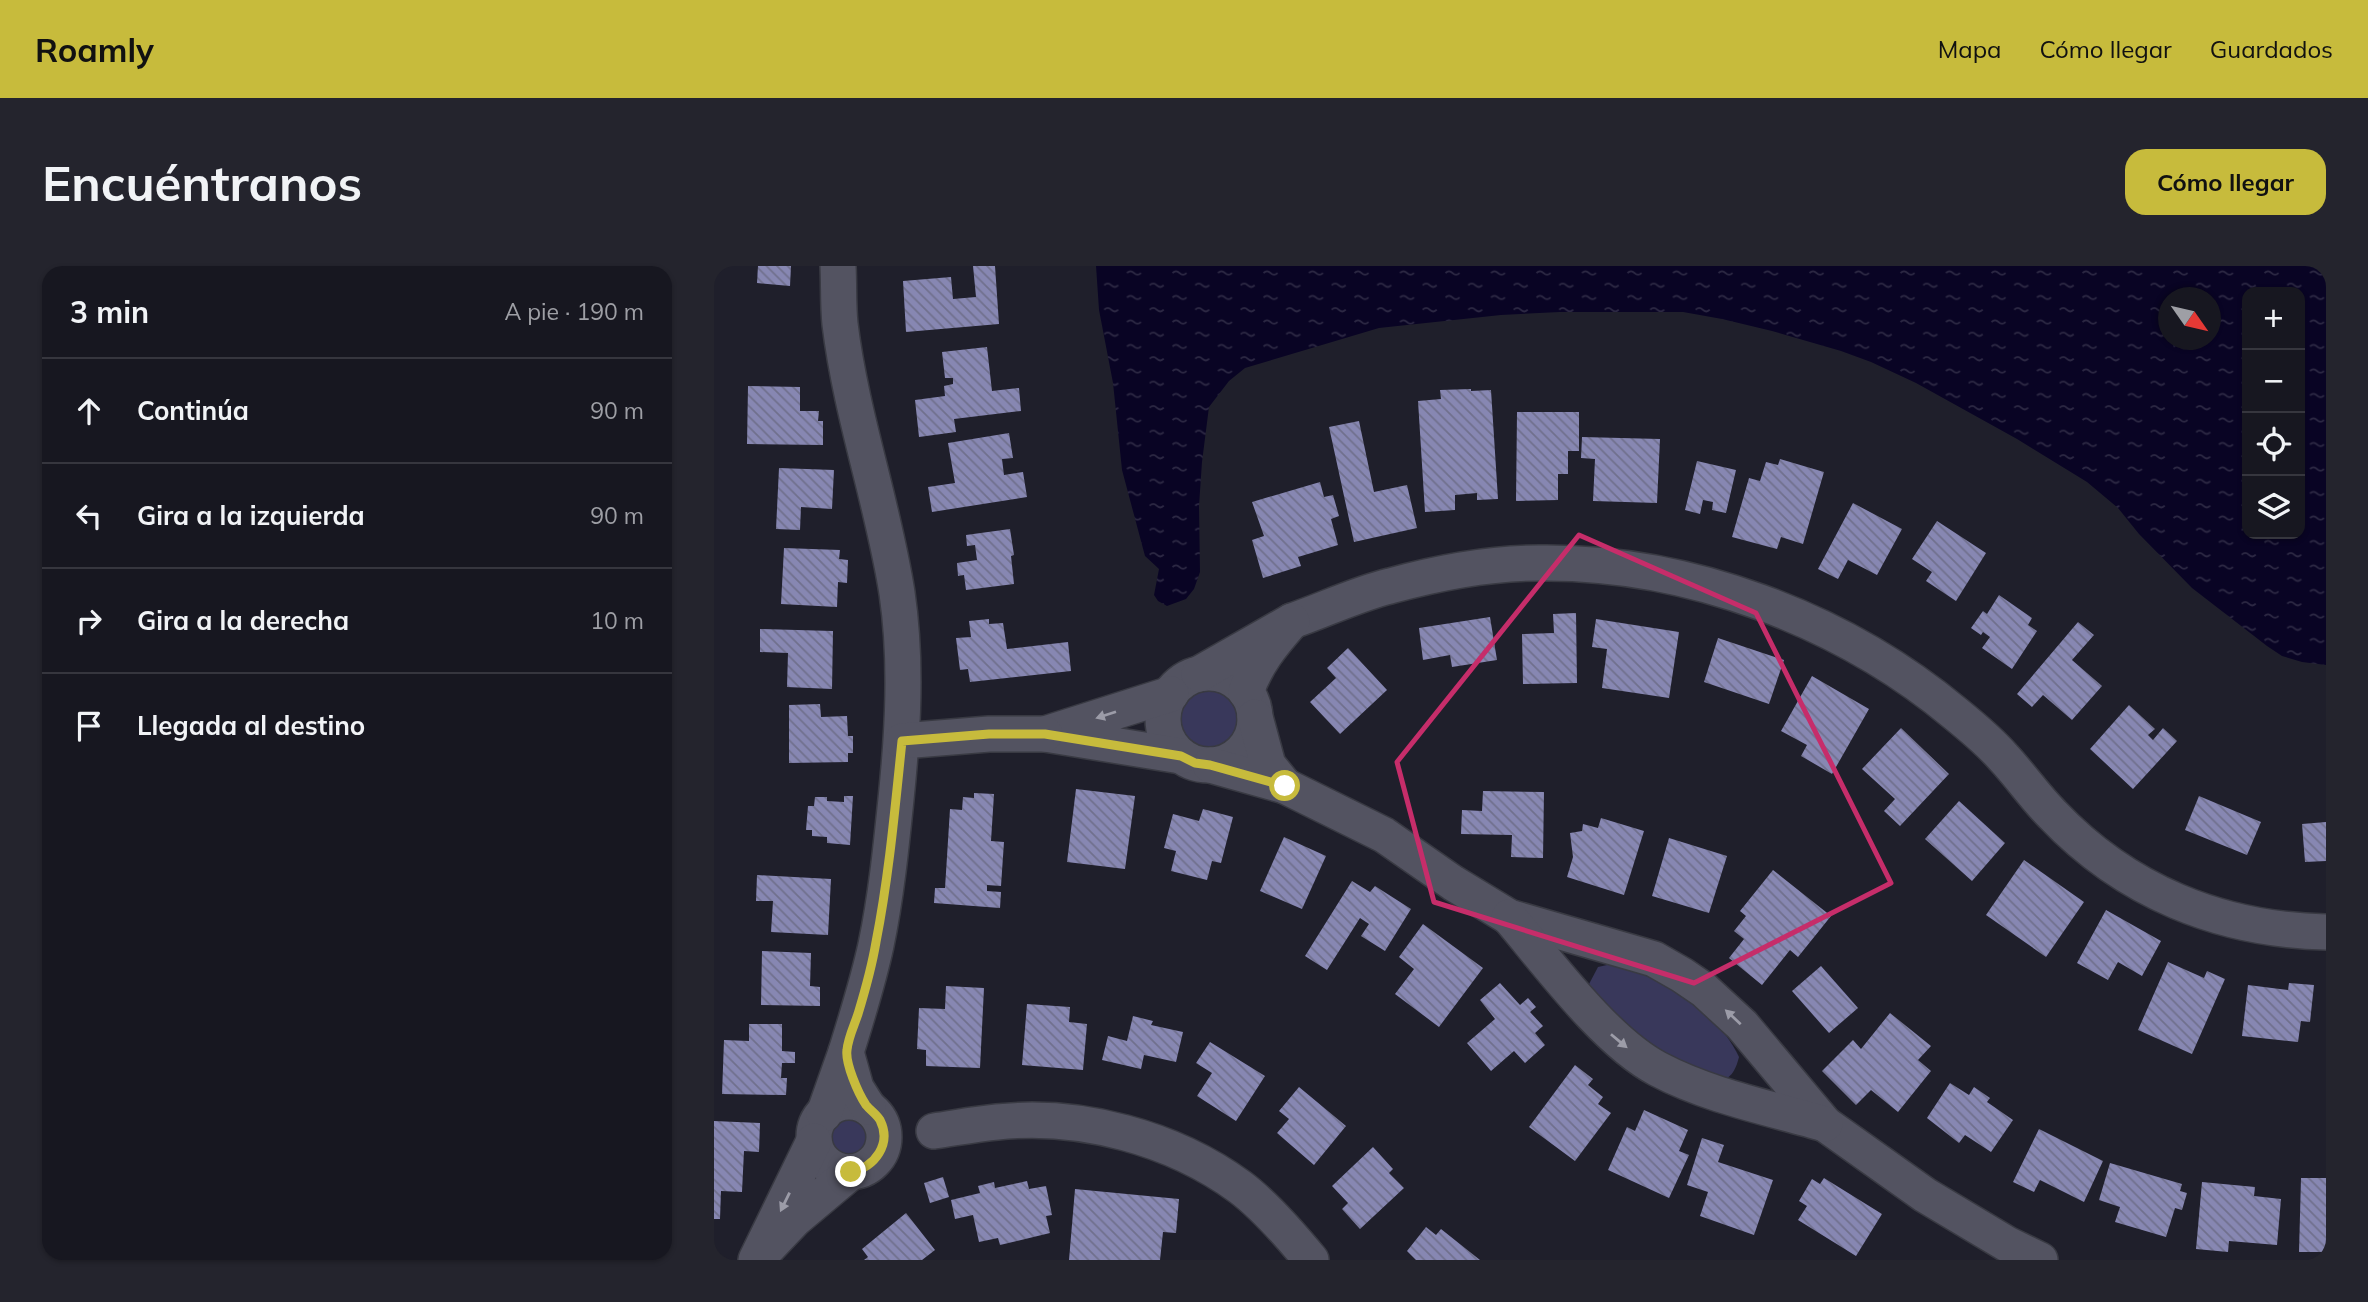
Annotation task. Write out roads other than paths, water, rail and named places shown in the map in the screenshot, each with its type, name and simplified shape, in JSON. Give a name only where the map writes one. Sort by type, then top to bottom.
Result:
[{"type":"street","points":[[838,266],[840,323],[851,387],[897,594],[901,636],[902,741],[891,849],[876,944],[865,990],[819,1127],[756,1260],[795,1219],[881,1150],[884,1138],[875,1117],[856,1088],[846,1052]]},
{"type":"street","points":[[2040,1260],[2007,1244],[1925,1195],[1825,1124],[1759,1045],[1704,990],[1654,959],[1509,917],[1453,883],[1384,835],[1285,786],[1195,760],[1171,746],[1165,734],[1165,706],[1171,694],[1178,685],[1292,621],[1389,586],[1471,569],[1538,563],[1600,566],[1657,575],[1763,603],[1821,627],[1865,650],[1956,713],[2002,755],[2051,814],[2116,871],[2159,894],[2220,917],[2286,931],[2326,932]]},
{"type":"street","points":[[902,741],[989,734],[1045,734],[1195,760],[1224,762],[1247,745],[1253,732],[1250,705],[1252,673],[1292,621]]},
{"type":"street","points":[[1199,674],[1225,676],[1237,683],[1250,705],[1268,765],[1285,786]]},
{"type":"street","points":[[1045,734],[1171,694]]},
{"type":"street","points":[[1509,917],[1604,1028],[1656,1068],[1690,1084],[1825,1124]]},
{"type":"street","points":[[1585,1006],[1583,978],[1596,958],[1617,947]]},
{"type":"street","points":[[1728,1096],[1747,1084],[1758,1066],[1759,1045]]},
{"type":"street","points":[[934,1131],[875,1117],[856,1103],[845,1102],[833,1106],[819,1127],[817,1151],[831,1167],[863,1166],[934,1131],[998,1121],[1050,1121],[1100,1127],[1156,1142],[1209,1167],[1242,1189],[1311,1260]]},
{"type":"water","points":[[1096,266],[2322,266],[2326,279],[2326,665],[2282,656],[2267,646],[2192,588],[2139,534],[2118,508],[2087,482],[2017,439],[1916,383],[1841,351],[1772,331],[1683,312],[1501,315],[1379,328],[1245,368],[1229,381],[1209,407],[1199,506],[1200,572],[1194,589],[1186,599],[1167,606],[1154,595],[1159,569],[1145,556],[1122,470],[1113,383],[1099,310]]}]
